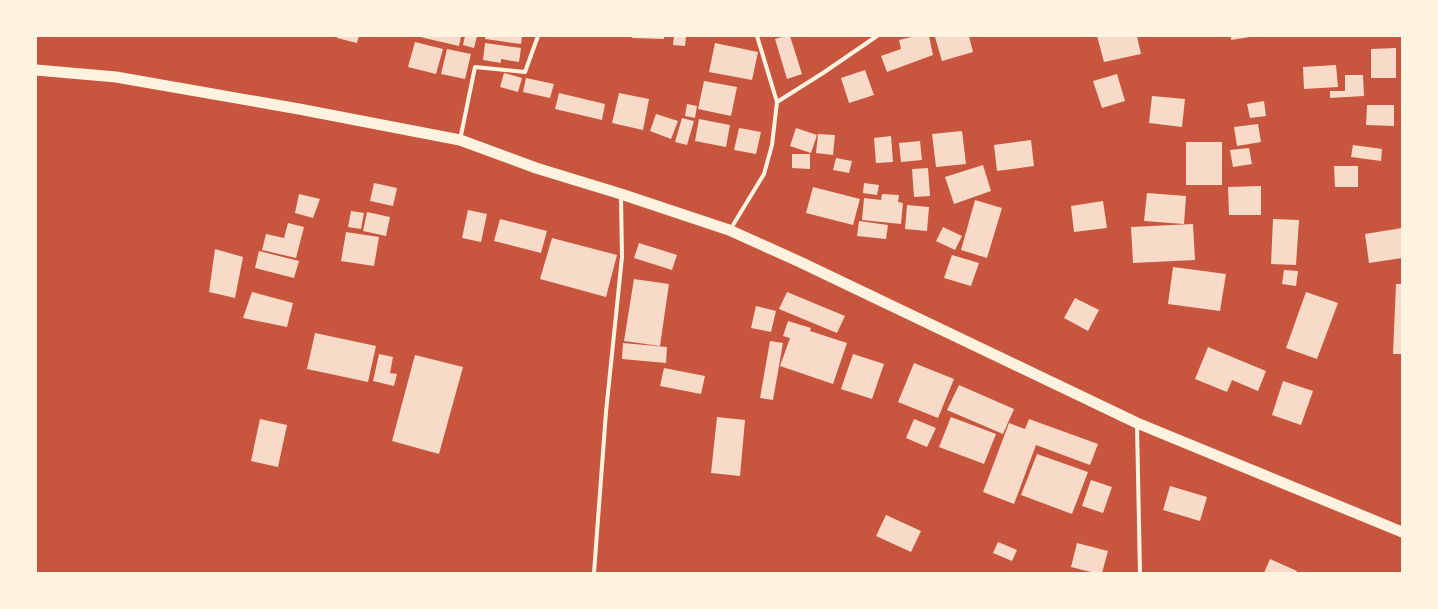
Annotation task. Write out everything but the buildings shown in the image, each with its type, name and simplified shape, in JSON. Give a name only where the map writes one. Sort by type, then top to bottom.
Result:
[{"type":"highway","points":[[41,70],[116,77],[292,108],[460,140],[536,168],[621,194],[729,230],[808,266],[1137,423],[1402,532]]},
{"type":"street","points":[[460,140],[475,67],[525,72],[538,36]]},
{"type":"street","points":[[729,230],[764,174],[772,146],[777,102],[757,36]]},
{"type":"street","points":[[777,102],[877,36]]},
{"type":"street","points":[[594,573],[606,412],[622,256],[621,194]]},
{"type":"street","points":[[1137,423],[1140,573]]}]
